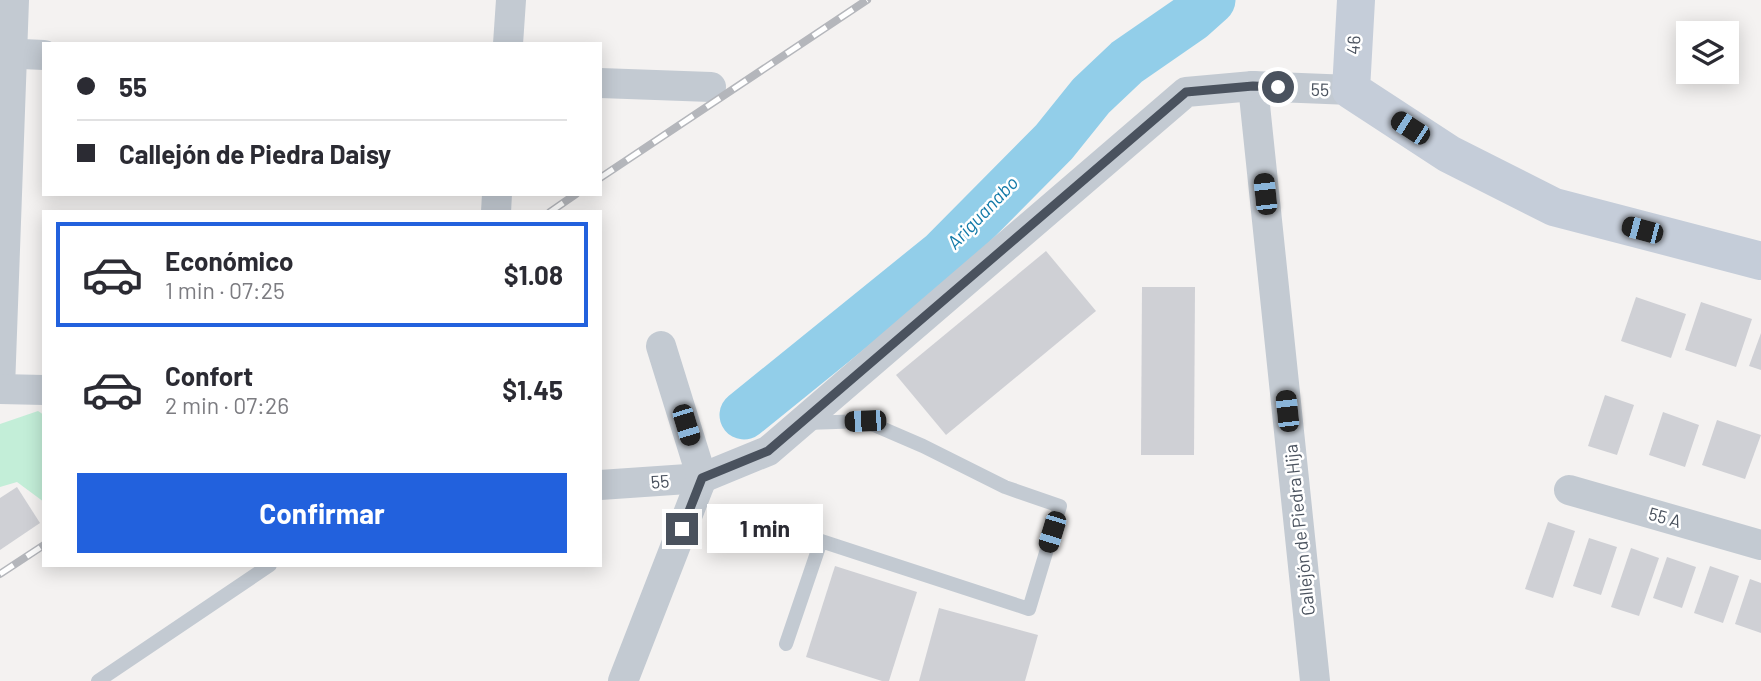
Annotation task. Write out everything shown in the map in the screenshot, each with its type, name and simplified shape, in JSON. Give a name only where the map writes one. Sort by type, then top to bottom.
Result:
[{"type":"street","points":[[14,0],[6,53],[0,389],[42,390]]},
{"type":"street","points":[[508,42],[511,0]]},
{"type":"street","name":"46","points":[[1351,90],[1356,0]]},
{"type":"street","points":[[6,53],[42,55]]},
{"type":"street","points":[[602,83],[711,87]]},
{"type":"street","name":"55","points":[[602,485],[702,478],[768,451],[1186,92],[1253,86],[1351,90],[1449,154],[1554,206],[1761,261]]},
{"type":"street","name":"Callejón de Piedra Hija","points":[[1253,86],[1315,681]]},
{"type":"street","points":[[623,681],[702,478],[661,346]]},
{"type":"street","name":"55 A","points":[[1569,490],[1761,545]]},
{"type":"lane","points":[[786,644],[821,541],[1029,609],[1060,506],[1005,487],[923,446],[865,421],[801,423]]},
{"type":"lane","points":[[106,679],[268,567]]},
{"type":"green space","points":[[38,411],[42,414],[42,501],[17,482],[0,487],[0,424]]},
{"type":"building","points":[[1046,251],[1096,311],[946,435],[896,375]]},
{"type":"building","points":[[1142,287],[1195,287],[1194,455],[1141,455]]},
{"type":"building","points":[[1636,297],[1686,314],[1671,358],[1621,341]]},
{"type":"building","points":[[1701,302],[1752,319],[1736,367],[1685,350]]},
{"type":"building","points":[[1761,333],[1761,370],[1749,366]]},
{"type":"building","points":[[1605,395],[1634,405],[1617,455],[1588,446]]},
{"type":"building","points":[[1663,412],[1699,425],[1685,467],[1649,455]]},
{"type":"building","points":[[1717,420],[1761,435],[1745,479],[1702,465]]},
{"type":"building","points":[[17,487],[40,523],[0,550],[0,498]]},
{"type":"building","points":[[1548,522],[1575,531],[1553,598],[1525,589]]},
{"type":"building","points":[[1589,538],[1617,547],[1601,595],[1573,586]]},
{"type":"building","points":[[1631,548],[1659,558],[1639,616],[1611,607]]},
{"type":"building","points":[[1667,557],[1696,567],[1682,608],[1653,598]]},
{"type":"building","points":[[835,566],[917,592],[889,681],[806,657]]},
{"type":"building","points":[[1710,566],[1739,576],[1723,623],[1694,613]]},
{"type":"building","points":[[1750,579],[1761,583],[1761,633],[1735,624]]},
{"type":"building","points":[[939,608],[1038,635],[1025,681],[919,681]]},
{"type":"waterway","name":"Ariguanabo","points":[[744,415],[943,254],[1054,142],[1091,96],[1127,62],[1192,17],[1211,0]]},
{"type":"railway","points":[[602,177],[867,0]]},
{"type":"railway","points":[[553,210],[573,196]]},
{"type":"railway","points":[[0,574],[42,546]]},
{"type":"route","points":[[682,529],[702,478],[768,451],[1186,92],[1253,86],[1278,87]]}]
